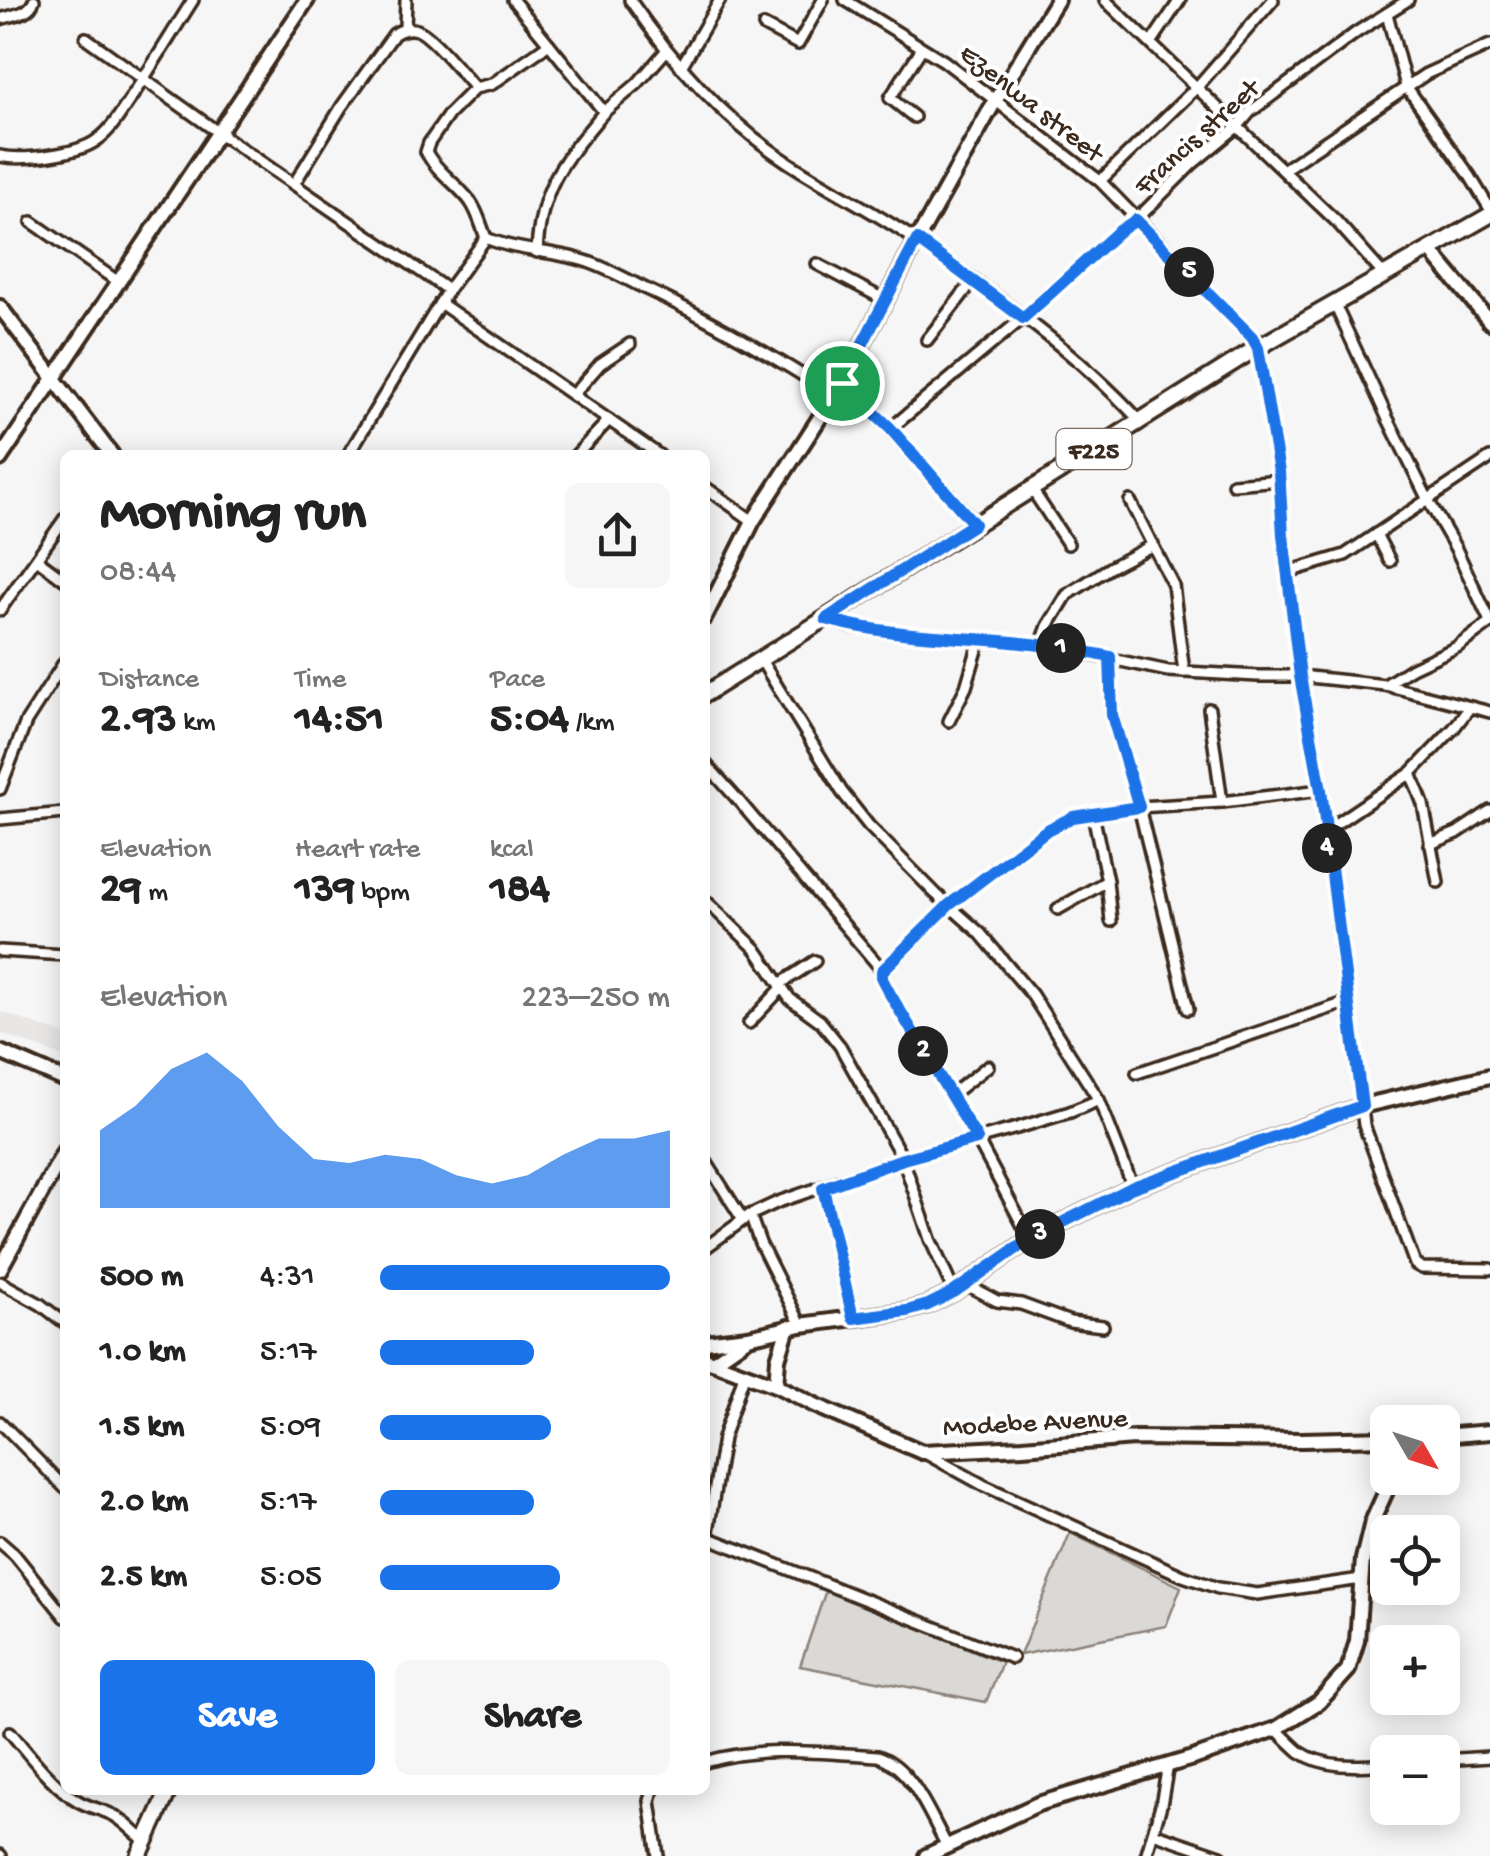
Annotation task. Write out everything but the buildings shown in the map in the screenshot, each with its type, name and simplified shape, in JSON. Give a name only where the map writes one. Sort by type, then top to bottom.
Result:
[{"type":"main road","name":"F225","points":[[710,691],[1258,348],[1490,212]]},
{"type":"main road","points":[[139,1856],[164,1795]]},
{"type":"street","points":[[0,19],[24,12],[34,0]]},
{"type":"street","points":[[0,156],[14,160],[52,154],[90,145],[101,138],[193,0]]},
{"type":"street","points":[[0,459],[307,0]]},
{"type":"street","points":[[405,28],[406,0]]},
{"type":"street","points":[[513,0],[604,112]]},
{"type":"street","points":[[630,0],[666,51],[720,107],[785,160],[917,240],[1023,318],[1114,392],[1140,421]]},
{"type":"street","points":[[681,67],[720,0]]},
{"type":"street","points":[[764,26],[798,44],[824,0]]},
{"type":"street","name":"Ezenwa street","points":[[845,0],[944,60],[1100,181],[1252,337],[1258,348]]},
{"type":"street","points":[[710,607],[753,521],[838,389],[917,240],[1056,0]]},
{"type":"street","points":[[1105,0],[1336,221],[1384,276]]},
{"type":"street","points":[[1151,43],[1180,0]]},
{"type":"street","points":[[1100,181],[1197,87],[1273,0]]},
{"type":"street","points":[[1384,0],[1406,86],[1470,176],[1490,212]]},
{"type":"street","name":"Francis street","points":[[890,428],[1136,220],[1250,112],[1357,32],[1408,0]]},
{"type":"street","points":[[294,184],[342,106],[394,34],[405,28],[427,36],[475,88]]},
{"type":"street","points":[[86,38],[448,290]]},
{"type":"street","points":[[548,44],[492,84],[475,88],[428,143],[426,152],[432,164],[468,198],[486,238],[507,247],[592,263],[838,389],[890,428],[974,524]]},
{"type":"street","points":[[1283,170],[1426,74],[1490,46]]},
{"type":"street","points":[[914,117],[890,98],[922,48]]},
{"type":"street","points":[[538,252],[538,227],[553,179],[604,112],[637,84],[666,51]]},
{"type":"street","points":[[32,222],[117,281]]},
{"type":"street","points":[[351,450],[448,290],[486,238]]},
{"type":"street","points":[[1430,250],[1490,322]]},
{"type":"street","points":[[817,264],[886,301]]},
{"type":"street","points":[[927,340],[974,282]]},
{"type":"street","points":[[440,303],[652,450]]},
{"type":"street","points":[[1335,305],[1490,622],[1456,647],[1386,685]]},
{"type":"street","points":[[0,307],[107,450]]},
{"type":"street","points":[[572,395],[600,364],[630,344]]},
{"type":"street","points":[[1258,348],[1280,480],[1300,676],[1321,790],[1364,1125],[1415,1264],[1422,1268],[1490,1269]]},
{"type":"street","points":[[581,450],[608,420]]},
{"type":"street","points":[[1288,572],[1345,555],[1490,458]]},
{"type":"street","points":[[1233,484],[1280,480]]},
{"type":"street","points":[[1031,488],[1068,544]]},
{"type":"street","points":[[710,491],[753,521]]},
{"type":"street","points":[[1130,501],[1173,585],[1184,672]]},
{"type":"street","points":[[0,610],[60,526]]},
{"type":"street","points":[[1376,534],[1390,561]]},
{"type":"street","points":[[1042,645],[1048,626],[1068,594],[1153,545]]},
{"type":"street","points":[[38,560],[60,576]]},
{"type":"street","points":[[826,619],[890,632],[1042,645],[1168,671],[1300,676],[1386,685],[1490,712]]},
{"type":"street","points":[[949,720],[966,686],[980,640]]},
{"type":"street","points":[[1110,657],[1112,715],[1139,807],[1188,1009]]},
{"type":"street","points":[[761,660],[842,792],[868,826],[980,932],[1032,995],[1100,1100],[1133,1187]]},
{"type":"street","points":[[0,790],[26,722],[60,670]]},
{"type":"street","points":[[1325,832],[1411,773],[1470,707]]},
{"type":"street","points":[[1209,709],[1222,802]]},
{"type":"street","points":[[710,769],[882,971],[882,979],[977,1139],[1030,1239]]},
{"type":"street","points":[[1411,773],[1423,804],[1438,882]]},
{"type":"street","points":[[882,971],[949,905],[1047,830],[1073,817],[1321,790]]},
{"type":"street","points":[[1430,844],[1490,811]]},
{"type":"street","points":[[0,819],[60,813]]},
{"type":"street","points":[[1093,814],[1112,921]]},
{"type":"street","points":[[1058,908],[1107,881]]},
{"type":"street","points":[[710,905],[756,949],[790,998],[820,1020],[840,1046],[903,1159],[930,1239],[959,1288],[1070,1322],[1103,1326]]},
{"type":"street","points":[[0,951],[60,955]]},
{"type":"street","points":[[750,1023],[781,986],[815,961]]},
{"type":"street","points":[[1137,1074],[1348,1002]]},
{"type":"street","points":[[0,1052],[60,1078]]},
{"type":"street","points":[[950,1095],[988,1066]]},
{"type":"street","points":[[710,1341],[928,1305],[1030,1239],[1133,1187],[1362,1106],[1490,1076]]},
{"type":"street","points":[[710,1244],[778,1202],[903,1159],[1100,1100]]},
{"type":"street","points":[[0,1268],[60,1159]]},
{"type":"street","points":[[710,1168],[747,1218],[794,1326],[778,1360],[776,1385]]},
{"type":"street","points":[[710,1184],[718,1180]]},
{"type":"street","points":[[823,1188],[853,1318]]},
{"type":"street","points":[[0,1282],[60,1320]]},
{"type":"street","points":[[710,1359],[748,1337]]},
{"type":"street","name":"Modebe Avenue","points":[[710,1360],[776,1385],[922,1452],[1134,1438],[1370,1438]]},
{"type":"street","points":[[710,1518],[723,1438],[744,1375]]},
{"type":"street","points":[[0,1422],[60,1483]]},
{"type":"street","points":[[1460,1434],[1490,1432]]},
{"type":"street","points":[[922,1452],[983,1486],[1218,1588],[1257,1594],[1361,1579]]},
{"type":"street","points":[[926,1856],[1038,1804],[1276,1730],[1319,1702],[1348,1670],[1357,1642],[1362,1559],[1384,1495]]},
{"type":"street","points":[[710,1537],[1012,1658]]},
{"type":"street","points":[[0,1542],[15,1554],[60,1611]]},
{"type":"street","points":[[1276,1730],[1315,1760],[1370,1764]]},
{"type":"street","points":[[10,1732],[60,1785]]},
{"type":"street","points":[[710,1760],[782,1751],[891,1760],[920,1797],[947,1846]]},
{"type":"street","points":[[1460,1759],[1490,1757]]},
{"type":"street","points":[[1146,1856],[1168,1765]]},
{"type":"street","points":[[70,1795],[110,1813],[146,1841]]},
{"type":"street","points":[[652,1795],[658,1856]]},
{"type":"street","points":[[1154,1833],[1221,1856]]},
{"type":"shaded area","points":[[2,1012],[60,1033],[60,1056],[0,1033]]},
{"type":"shaded area","points":[[1070,1533],[1181,1587],[1166,1626],[1020,1655]]},
{"type":"shaded area","points":[[826,1590],[1002,1662],[986,1702],[800,1666]]},
{"type":"route","points":[[1136,220],[1252,337],[1258,348],[1279,472],[1300,676],[1321,790],[1362,1106],[1133,1187],[1030,1239],[954,1292],[928,1305],[853,1318],[823,1188],[903,1159],[977,1139],[890,994],[882,971],[949,905],[1047,830],[1073,817],[1139,807],[1112,715],[1110,657],[1050,646],[890,632],[826,619],[974,524],[890,428],[842,383],[917,240],[1023,318],[1136,220]]}]
